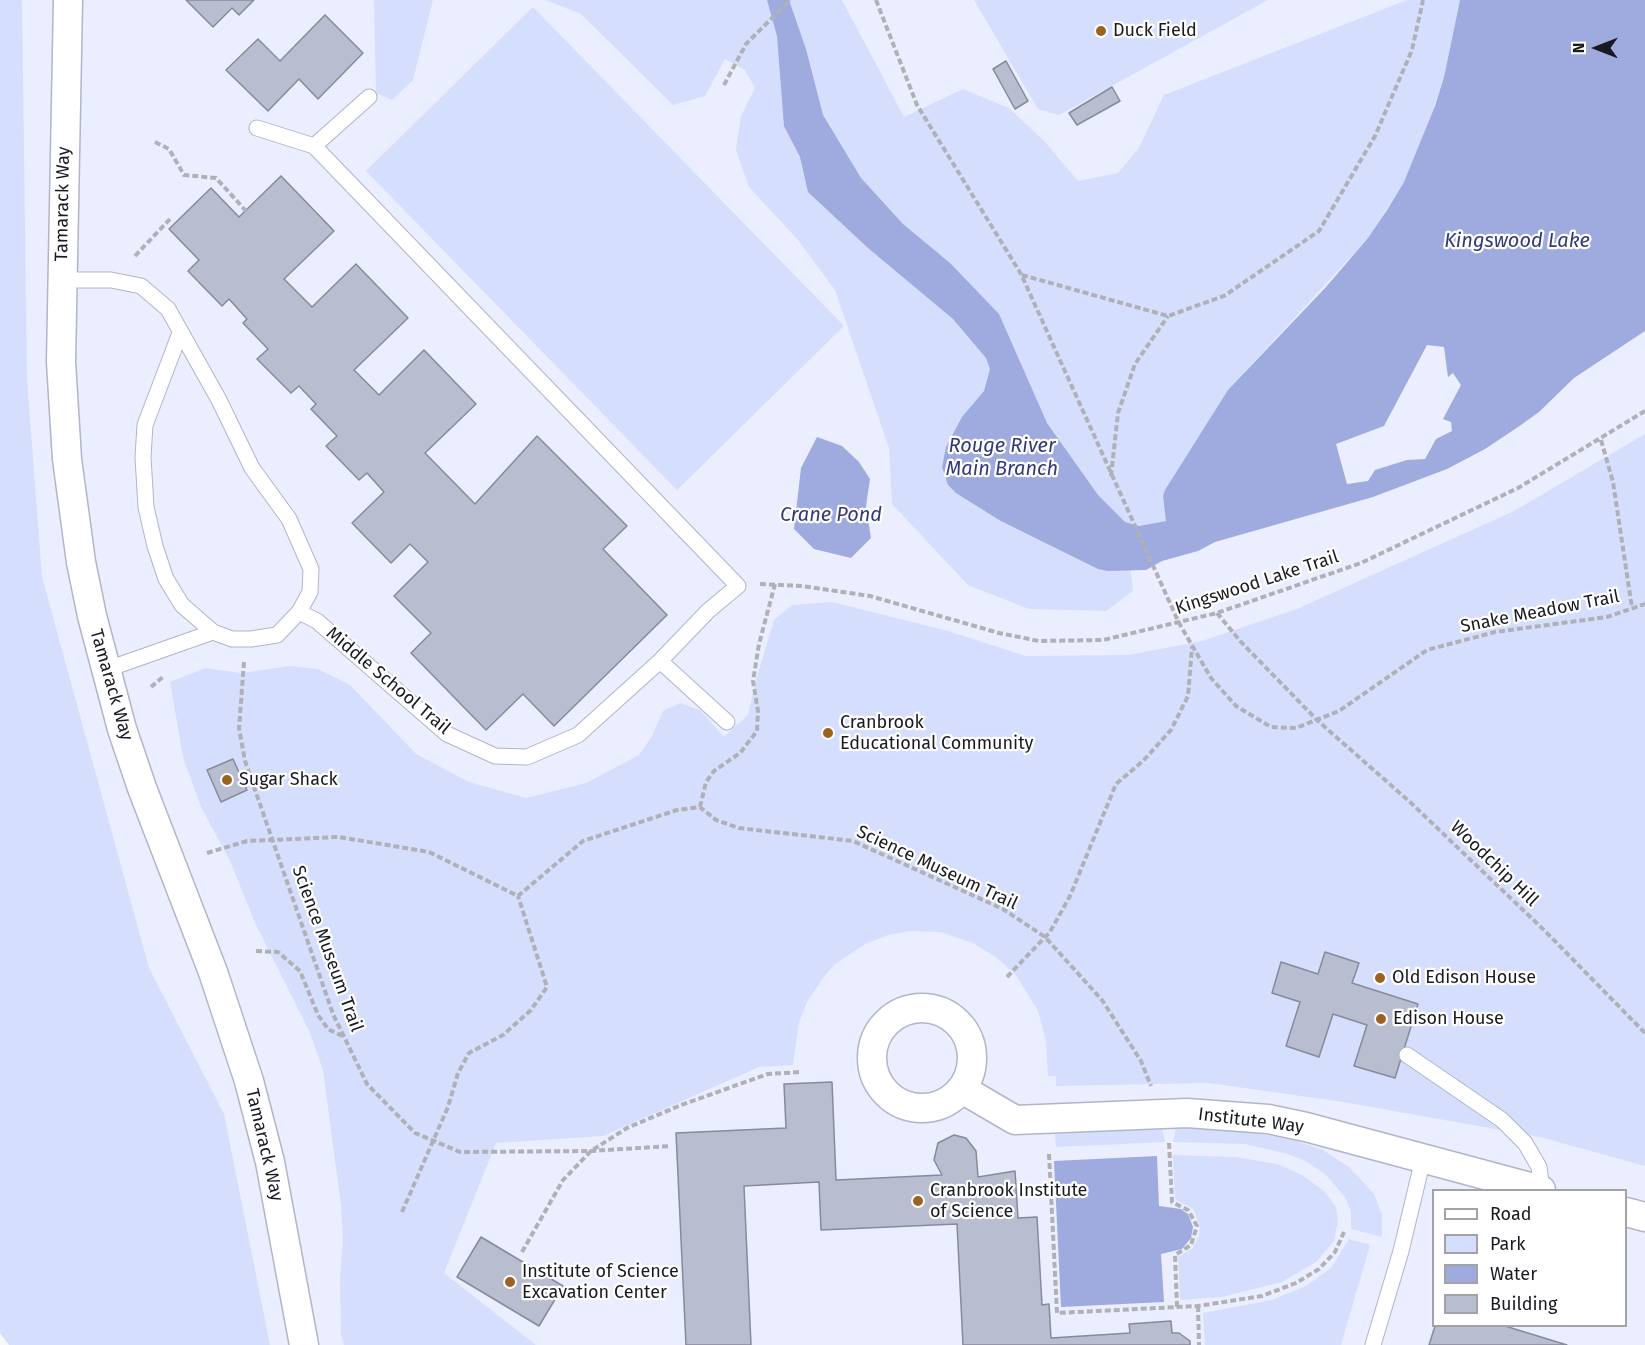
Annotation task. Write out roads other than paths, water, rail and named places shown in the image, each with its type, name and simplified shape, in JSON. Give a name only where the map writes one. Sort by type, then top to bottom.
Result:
[{"type":"street","name":"Tamarack Way","points":[[68,0],[61,362],[67,459],[81,562],[105,670],[142,788],[213,972],[249,1081],[270,1162],[304,1345]]},
{"type":"street","name":"Institute Way","points":[[962,1089],[1015,1120],[1227,1114],[1306,1127],[1535,1189]]},
{"type":"street","points":[[1627,1212],[1645,1217]]},
{"type":"lane","points":[[257,128],[314,146],[369,97]]},
{"type":"lane","name":"Middle School Trail","points":[[299,612],[317,621],[447,734],[495,756],[527,757],[578,735],[660,662],[708,611],[738,586],[314,146]]},
{"type":"lane","points":[[61,280],[111,280],[141,286],[168,309],[219,400],[252,468],[289,519],[311,569],[310,592],[299,612],[277,635],[232,639],[213,632],[182,605],[166,579],[146,507],[143,457],[145,425],[180,333]]},
{"type":"lane","points":[[105,670],[213,632]]},
{"type":"lane","points":[[660,662],[727,722]]},
{"type":"lane","points":[[1407,1055],[1502,1120],[1517,1136],[1539,1167],[1542,1189]]},
{"type":"lane","points":[[1374,1345],[1401,1251],[1423,1159]]},
{"type":"water","name":"Kingswood Lake","points":[[767,0],[789,0],[806,49],[823,115],[861,178],[903,224],[950,263],[999,314],[1047,423],[1098,495],[1125,522],[1139,526],[1166,521],[1163,496],[1165,490],[1228,390],[1326,287],[1368,238],[1387,210],[1404,182],[1435,106],[1444,77],[1460,0],[1645,0],[1645,331],[1574,378],[1539,412],[1518,427],[1485,449],[1447,469],[1373,497],[1215,542],[1198,551],[1162,561],[1146,570],[1098,569],[999,520],[956,493],[948,485],[942,467],[946,447],[962,417],[984,391],[990,369],[986,358],[953,319],[868,248],[808,192],[800,157],[784,126],[777,36]],"holes":[[[1427,345],[1444,347],[1448,377],[1453,373],[1461,385],[1443,419],[1451,422],[1452,431],[1436,439],[1425,459],[1407,460],[1375,470],[1368,481],[1347,484],[1336,444],[1384,426]]]},
{"type":"water","name":"Crane Pond","points":[[817,437],[842,446],[859,462],[870,479],[866,506],[871,538],[851,558],[814,549],[794,529],[801,468]]},
{"type":"water","points":[[1157,1156],[1159,1206],[1181,1209],[1188,1214],[1193,1227],[1191,1238],[1182,1249],[1161,1254],[1164,1302],[1061,1307],[1054,1161]]},
{"type":"place","name":"Duck Field","points":[[1101,31]]},
{"type":"place","name":"Cranbrook Educational Community","points":[[828,733]]},
{"type":"place","name":"Sugar Shack","points":[[227,780]]},
{"type":"place","name":"Old Edison House","points":[[1380,978]]},
{"type":"place","name":"Edison House","points":[[1381,1019]]},
{"type":"place","name":"Cranbrook Institute of Science","points":[[918,1201]]},
{"type":"place","name":"Institute of Science Excavation Center","points":[[510,1282]]},
{"type":"water label","name":"Rouge River Main Branch","points":[[1002,458]]}]
